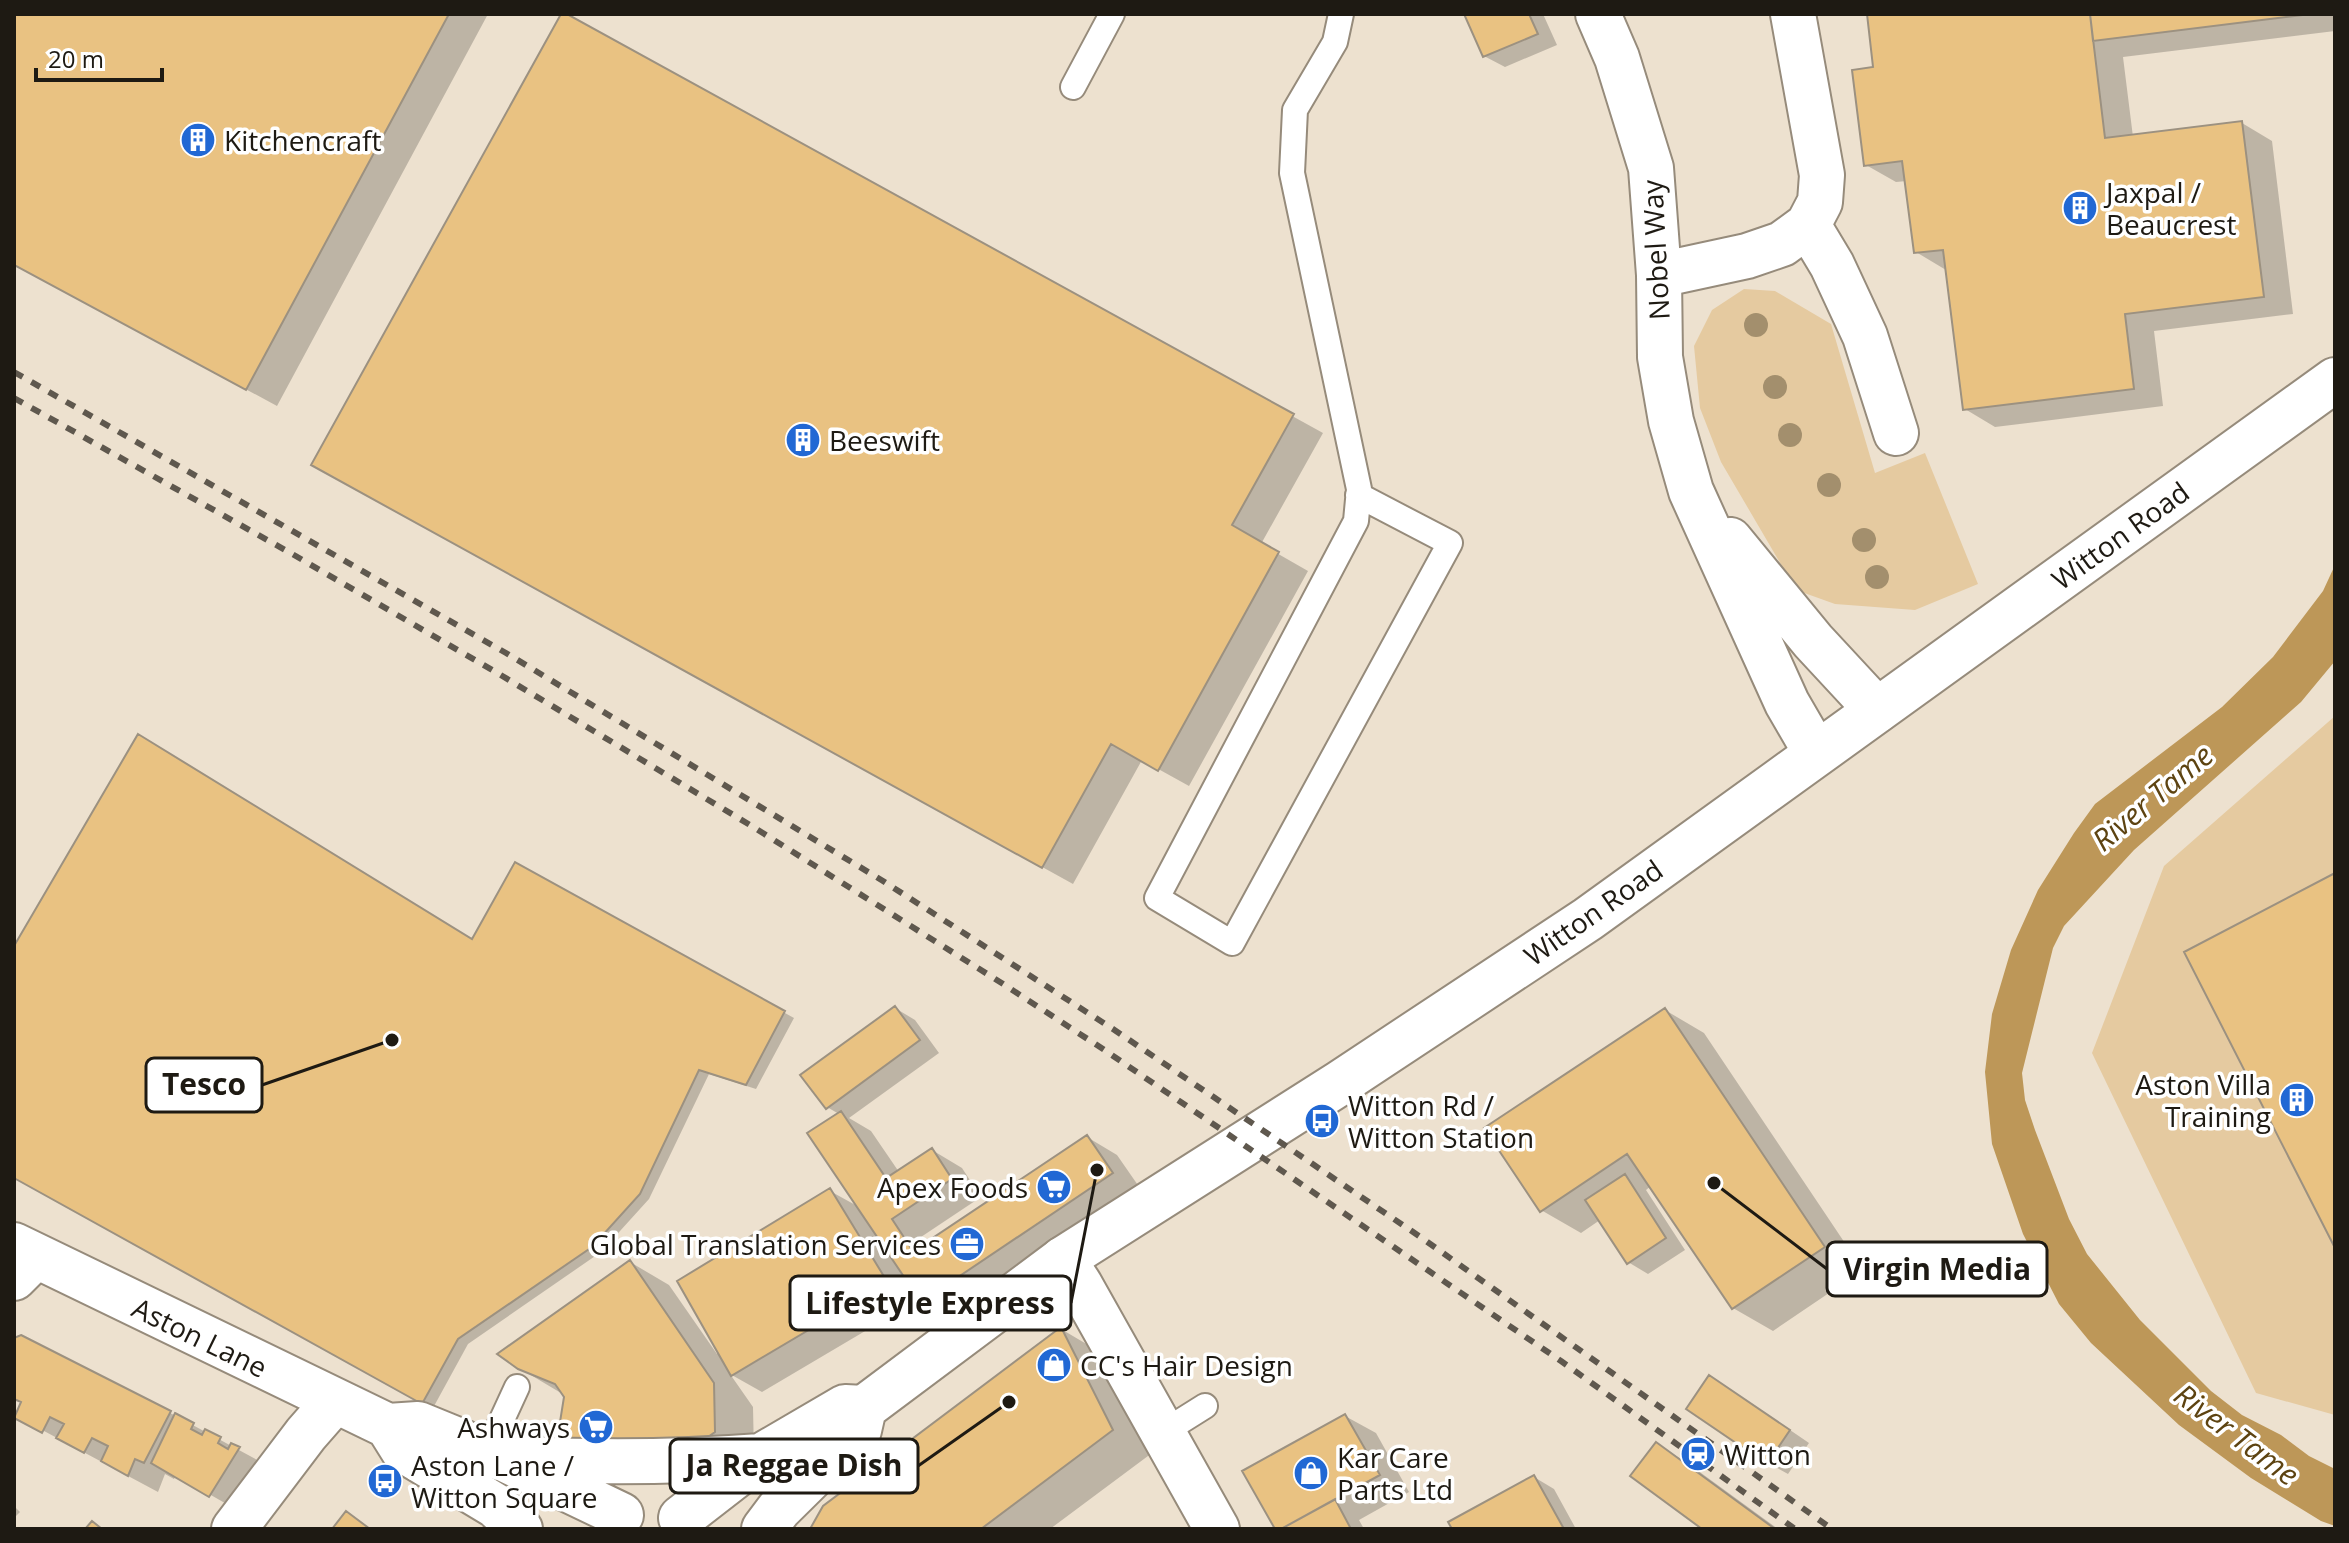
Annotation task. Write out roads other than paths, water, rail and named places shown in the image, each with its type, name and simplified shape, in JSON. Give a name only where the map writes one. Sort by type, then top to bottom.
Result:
[{"type":"main road","name":"Nobel Way","points":[[1598,14],[1617,58],[1651,168],[1659,275],[1660,357],[1671,421],[1691,491],[1787,703],[1816,753]]},
{"type":"main road","points":[[1659,275],[1747,256],[1782,244],[1808,225],[1820,202],[1822,175],[1793,14]]},
{"type":"main road","points":[[1808,225],[1832,265],[1865,336],[1896,433]]},
{"type":"main road","name":"Witton Road","points":[[690,1523],[761,1456],[845,1407],[864,1408],[1063,1259],[1340,1083],[1588,919],[2322,388]]},
{"type":"main road","name":"Nobel Way","points":[[1691,491],[1813,641],[1877,710]]},
{"type":"main road","points":[[1063,1259],[1217,1529]]},
{"type":"main road","name":"Aston Lane","points":[[21,1260],[388,1426],[418,1424],[496,1455],[608,1522]]},
{"type":"main road","points":[[234,1529],[334,1402]]},
{"type":"main road","name":"Witton Road","points":[[764,1529],[779,1509],[859,1430],[864,1408]]},
{"type":"main road","name":"Aston Lane","points":[[388,1426],[403,1450],[496,1506],[520,1529]]},
{"type":"main road","points":[[496,1455],[595,1463],[761,1456]]},
{"type":"main road","points":[[608,1522],[652,1511],[690,1523]]},
{"type":"lane","points":[[1073,87],[1112,14]]},
{"type":"lane","points":[[1341,14],[1335,42],[1295,110],[1292,173],[1358,495],[1356,521],[1157,898],[1232,943],[1450,543],[1358,495]]},
{"type":"lane","points":[[496,1455],[517,1387]]},
{"type":"lane","points":[[1162,1433],[1205,1406]]},
{"type":"water","name":"River Tame","points":[[2335,565],[2335,661],[2301,702],[2134,850],[2064,926],[2053,948],[2022,1073],[2025,1100],[2035,1130],[2069,1219],[2087,1254],[2140,1320],[2211,1391],[2242,1415],[2335,1469],[2335,1526],[2321,1521],[2251,1478],[2179,1425],[2091,1343],[2059,1304],[2023,1234],[1992,1144],[1985,1072],[1992,1014],[2011,950],[2038,890],[2074,833],[2095,804],[2222,707],[2273,657],[2323,591]]},
{"type":"railway","points":[[14,372],[506,653],[883,881],[1113,1029],[1419,1236],[1832,1529]]},
{"type":"railway","points":[[14,398],[499,674],[750,825],[1000,982],[1561,1361],[1795,1529]]},
{"type":"place","name":"Kitchencraft","points":[[198,140]]},
{"type":"place","name":"Jaxpal / Beaucrest","points":[[2080,208]]},
{"type":"place","name":"Beeswift","points":[[803,440]]},
{"type":"place","name":"Tesco","points":[[392,1040]]},
{"type":"place","name":"Aston Villa Training","points":[[2297,1100]]},
{"type":"place","name":"Witton Rd / Witton Station","points":[[1322,1121]]},
{"type":"place","name":"Lifestyle Express","points":[[1097,1170]]},
{"type":"place","name":"Virgin Media","points":[[1714,1183]]},
{"type":"place","name":"Apex Foods","points":[[1054,1187]]},
{"type":"place","name":"Global Translation Services","points":[[967,1244]]},
{"type":"place","name":"CC's Hair Design","points":[[1054,1365]]},
{"type":"place","name":"Ja Reggae Dish","points":[[1009,1402]]},
{"type":"place","name":"Ashways","points":[[596,1427]]},
{"type":"place","name":"Witton","points":[[1698,1454]]},
{"type":"place","name":"Kar Care Parts Ltd","points":[[1311,1473]]},
{"type":"place","name":"Aston Lane / Witton Square","points":[[385,1481]]}]
